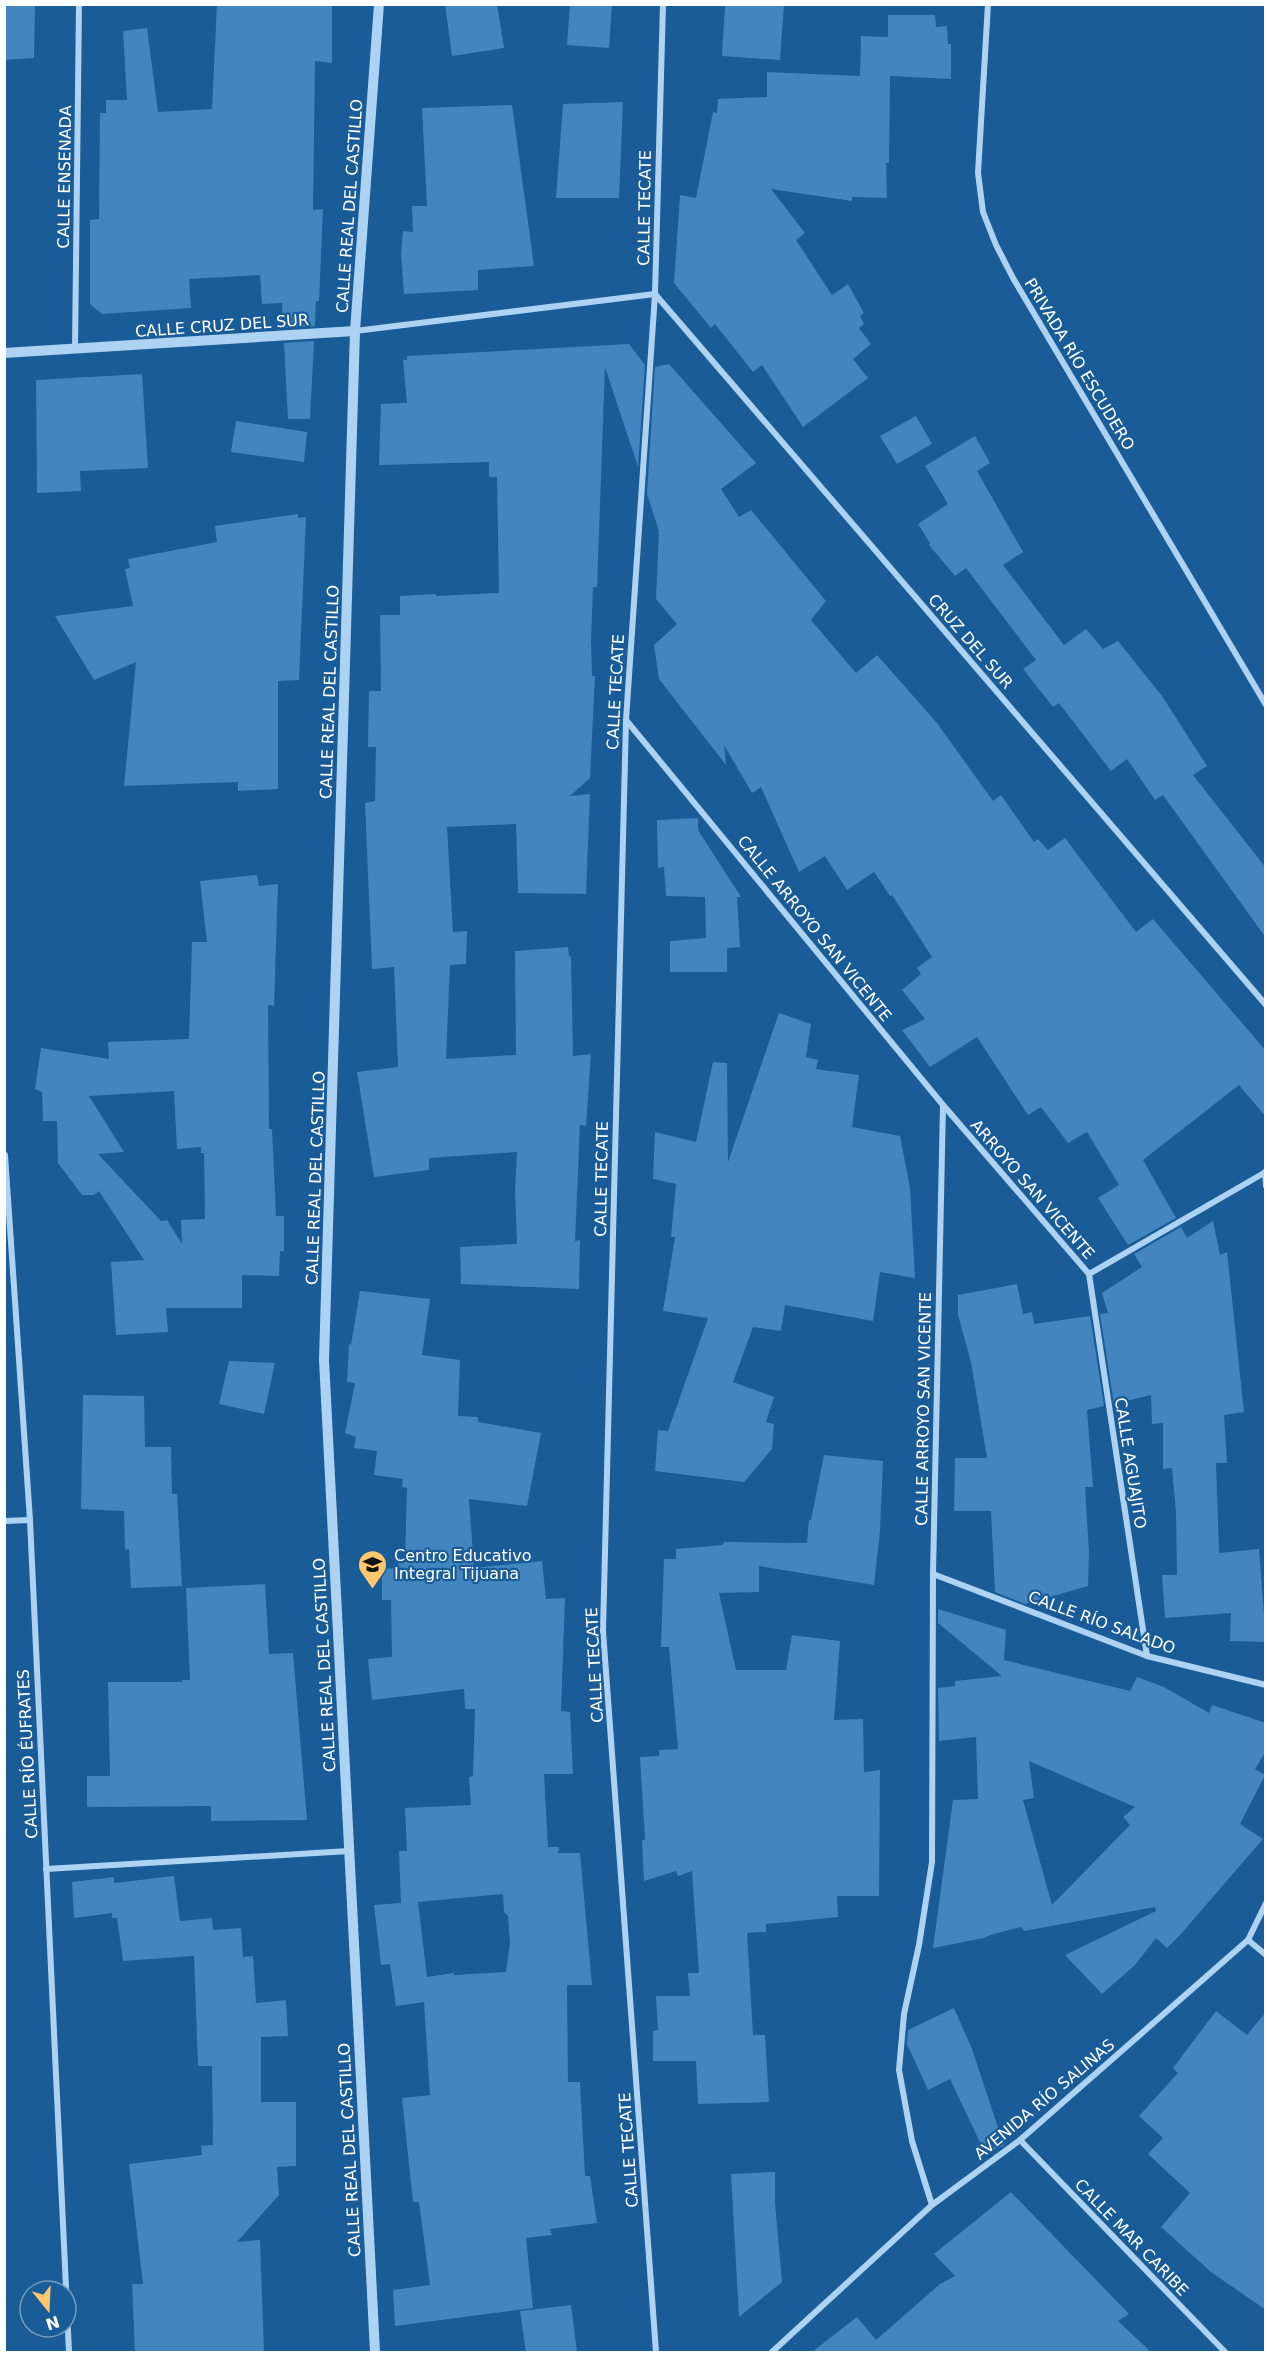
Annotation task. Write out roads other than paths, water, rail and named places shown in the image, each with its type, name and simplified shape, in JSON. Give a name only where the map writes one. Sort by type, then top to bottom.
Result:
[{"type":"street","name":"CALLE ENSENADA","points":[[75,349],[79,4]]},
{"type":"street","name":"CALLE REAL DEL CASTILLO","points":[[375,2352],[324,1360],[355,331],[379,4]]},
{"type":"street","name":"CALLE TECATE","points":[[656,2352],[603,1631],[626,720],[655,294],[663,4]]},
{"type":"street","name":"PRIVADA RÍO ESCUDERO","points":[[988,4],[978,173],[983,212],[996,245],[1013,278],[1266,705]]},
{"type":"street","name":"CALLE CRUZ DEL SUR","points":[[4,353],[355,331],[655,294]]},
{"type":"street","name":"CRUZ DEL SUR","points":[[655,294],[1266,1005]]},
{"type":"street","name":"CALLE ARROYO SAN VICENTE","points":[[626,720],[943,1105],[933,1574],[932,1862],[919,1946],[904,2014],[899,2070],[912,2140],[932,2205]]},
{"type":"street","name":"ARROYO SAN VICENTE","points":[[943,1105],[1089,1274],[1265,1172]]},
{"type":"street","name":"CALLE RÍO ÉUFRATES","points":[[5,1155],[30,1520],[69,2352]]},
{"type":"street","points":[[1265,1172],[1266,1186]]},
{"type":"street","name":"CALLE AGUAJITO","points":[[1089,1274],[1147,1656]]},
{"type":"street","points":[[4,1521],[30,1520]]},
{"type":"street","name":"CALLE RÍO SALADO","points":[[933,1574],[1147,1656],[1266,1685]]},
{"type":"street","points":[[46,1869],[349,1851]]},
{"type":"street","name":"AVENIDA RÍO SALINAS","points":[[772,2352],[932,2205],[1020,2140],[1248,1940],[1266,1903]]},
{"type":"street","points":[[1248,1940],[1266,1955]]},
{"type":"street","name":"CALLE MAR CARIBE","points":[[1020,2140],[1225,2352]]},
{"type":"place","name":"Centro Educativo Integral Tijuana","points":[[373,1590]]}]
